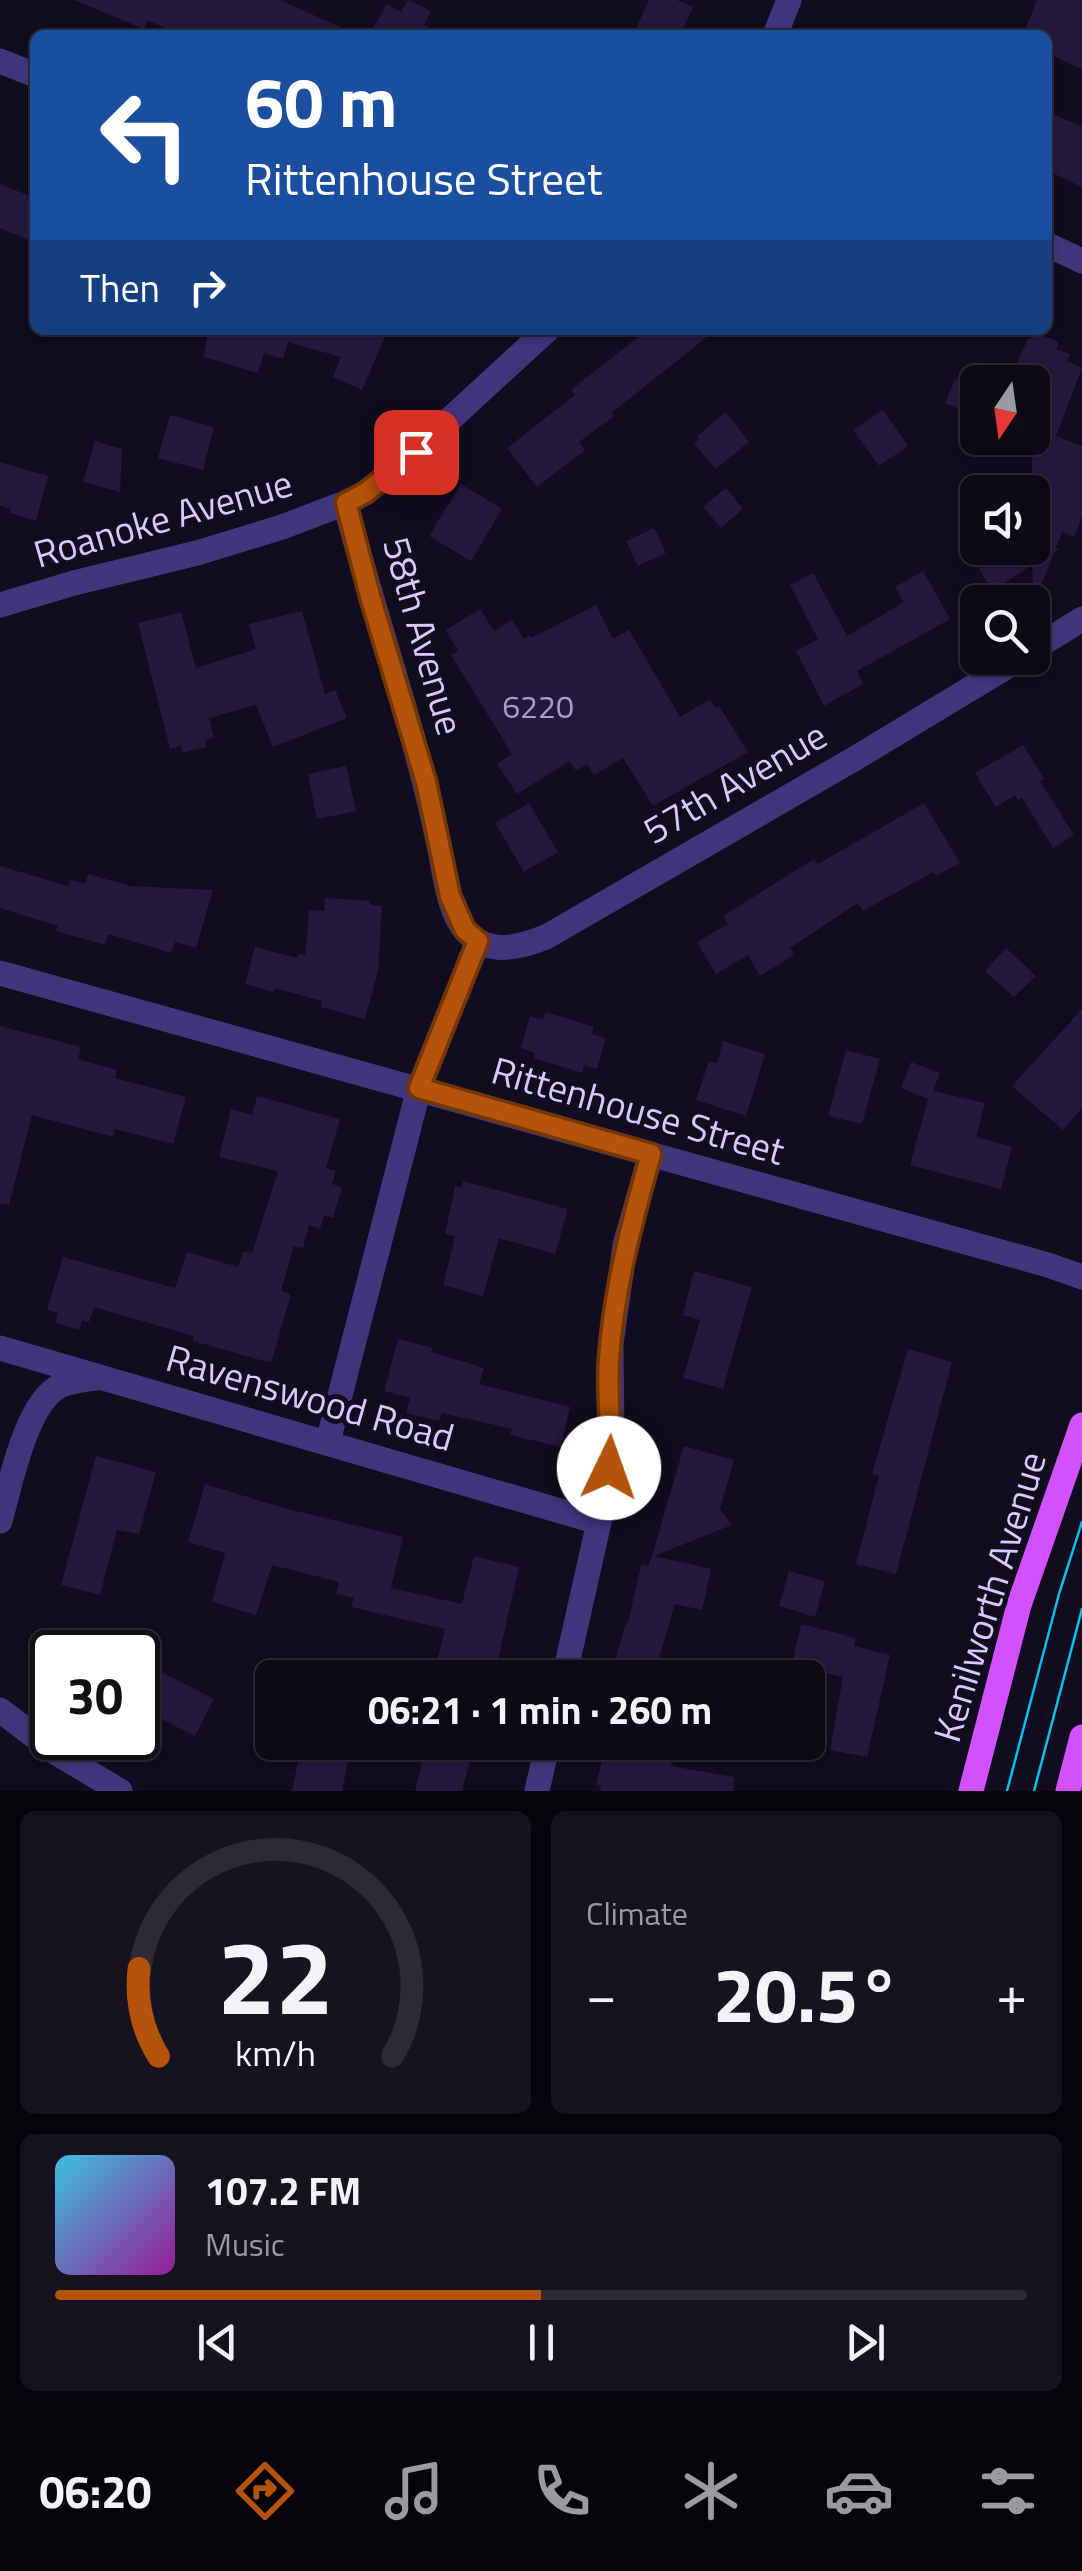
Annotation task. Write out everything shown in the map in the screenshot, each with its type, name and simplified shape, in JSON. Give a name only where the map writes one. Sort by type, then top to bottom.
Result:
[{"type":"main road","name":"Kenilworth Avenue","points":[[971,1791],[1019,1605],[1082,1425]]},
{"type":"main road","points":[[1068,1791],[1082,1737]]},
{"type":"street","points":[[776,30],[789,0]]},
{"type":"street","points":[[0,61],[30,74]]},
{"type":"street","points":[[1052,247],[1082,261]]},
{"type":"street","name":"58th Avenue","points":[[478,941],[465,930],[450,896],[426,782],[346,503],[395,470],[542,335]]},
{"type":"street","name":"Roanoke Avenue","points":[[0,606],[214,548],[346,503]]},
{"type":"street","points":[[1050,639],[1082,620]]},
{"type":"street","name":"57th Avenue","points":[[478,941],[517,947],[546,937],[992,675]]},
{"type":"street","points":[[328,1442],[419,1088],[478,941]]},
{"type":"street","name":"Rittenhouse Street","points":[[0,973],[1082,1277]]},
{"type":"street","points":[[568,1660],[604,1500],[612,1434],[611,1344],[625,1245],[651,1154]]},
{"type":"street","name":"Ravenswood Road","points":[[0,1348],[598,1522]]},
{"type":"street","points":[[0,1521],[26,1434],[46,1398],[58,1387],[102,1377]]},
{"type":"street","points":[[0,1710],[54,1752],[120,1791]]},
{"type":"street","points":[[537,1791],[544,1760]]},
{"type":"building","points":[[74,0],[280,0],[347,30],[170,30],[147,20],[144,29]]},
{"type":"building","points":[[408,0],[431,11],[424,25],[433,30],[372,30],[387,4],[401,12]]},
{"type":"building","points":[[649,0],[677,0],[693,7],[682,30],[635,30]]},
{"type":"building","points":[[1037,0],[1082,0],[1082,69],[1052,56],[1052,30],[1025,30]]},
{"type":"building","points":[[1052,114],[1082,127],[1082,187],[1052,173]]},
{"type":"building","points":[[0,184],[30,196],[30,241],[0,228]]},
{"type":"building","points":[[208,335],[386,335],[362,390],[333,377],[341,357],[288,342],[283,359],[264,353],[258,373],[203,357]]},
{"type":"building","points":[[641,335],[710,335],[611,413],[614,416],[579,442],[585,450],[537,487],[507,448],[575,395],[571,390]]},
{"type":"building","points":[[1042,335],[1059,342],[1056,349],[1070,354],[1067,361],[1082,368],[1056,436],[1082,446],[1082,517],[1074,537],[1062,532],[1056,548],[1060,548],[1050,563],[1050,475],[1032,475],[1032,455],[1050,455],[1050,365],[1016,365],[1028,338]]},
{"type":"building","points":[[955,379],[960,381],[960,409],[945,403]]},
{"type":"building","points":[[883,410],[908,446],[879,466],[853,430]]},
{"type":"building","points":[[726,412],[749,442],[715,469],[694,443]]},
{"type":"building","points":[[170,415],[214,427],[203,470],[158,458]]},
{"type":"building","points":[[95,441],[122,449],[120,492],[83,482]]},
{"type":"building","points":[[0,462],[48,476],[36,521],[0,506]]},
{"type":"building","points":[[461,484],[502,509],[471,561],[429,536]]},
{"type":"building","points":[[726,488],[743,509],[721,528],[703,507]]},
{"type":"building","points":[[654,528],[666,553],[638,566],[626,541]]},
{"type":"building","points":[[977,565],[1032,565],[1001,585],[989,585]]},
{"type":"building","points":[[1032,565],[1049,565],[1041,585],[1033,585]]},
{"type":"building","points":[[923,571],[950,619],[857,671],[863,684],[824,706],[796,651],[818,639],[790,585],[813,573],[847,636],[904,602],[895,587]]},
{"type":"building","points":[[596,605],[613,639],[629,630],[680,717],[710,699],[715,708],[719,706],[748,752],[653,806],[623,758],[594,775],[587,764],[576,771],[570,761],[517,794],[497,764],[512,754],[451,655],[458,651],[446,630],[480,609],[494,631],[512,620],[524,639],[530,635],[531,638]]},
{"type":"building","points":[[302,611],[325,694],[335,690],[347,718],[273,747],[256,705],[209,718],[214,738],[205,740],[207,747],[182,753],[181,746],[170,749],[138,623],[181,612],[196,668],[256,649],[249,624]]},
{"type":"building","points":[[1023,745],[1074,835],[1053,848],[1022,798],[1018,800],[1015,795],[996,807],[975,773]]},
{"type":"building","points":[[346,766],[356,811],[317,819],[308,774]]},
{"type":"building","points":[[529,803],[558,852],[524,872],[495,823]]},
{"type":"building","points":[[924,803],[960,863],[936,876],[933,872],[863,911],[858,903],[790,948],[794,955],[760,976],[748,955],[716,974],[697,942],[728,924],[723,916],[814,859],[818,864]]},
{"type":"building","points":[[0,866],[68,886],[70,880],[85,884],[88,874],[130,886],[213,890],[196,948],[175,942],[171,953],[108,934],[105,945],[56,931],[58,926],[0,908]]},
{"type":"building","points":[[325,898],[370,901],[370,905],[382,906],[378,971],[365,1019],[321,1007],[322,1001],[245,984],[255,947],[297,958],[298,954],[305,956],[309,910],[324,911]]},
{"type":"building","points":[[1006,948],[1036,976],[1014,997],[985,971]]},
{"type":"building","points":[[1082,1009],[1082,1108],[1063,1130],[1012,1086]]},
{"type":"building","points":[[545,1012],[594,1027],[592,1034],[606,1038],[597,1069],[584,1065],[582,1073],[534,1058],[535,1053],[521,1048],[530,1016],[543,1020]]},
{"type":"building","points":[[0,1026],[81,1047],[78,1059],[117,1070],[115,1078],[186,1097],[173,1144],[115,1129],[113,1137],[32,1115],[9,1205],[0,1204]]},
{"type":"building","points":[[723,1041],[765,1054],[746,1116],[696,1100],[709,1061],[717,1063]]},
{"type":"building","points":[[846,1050],[880,1059],[862,1124],[828,1116]]},
{"type":"building","points":[[911,1062],[940,1073],[933,1091],[985,1103],[976,1137],[1012,1147],[1001,1189],[910,1165],[928,1099],[901,1088]]},
{"type":"building","points":[[257,1096],[340,1119],[326,1168],[336,1171],[332,1184],[342,1187],[333,1218],[324,1215],[320,1229],[309,1225],[303,1248],[294,1246],[281,1291],[291,1294],[271,1363],[94,1307],[89,1322],[82,1320],[79,1330],[55,1323],[58,1313],[47,1310],[63,1257],[175,1288],[187,1252],[238,1267],[243,1251],[252,1253],[278,1171],[219,1157],[231,1109],[252,1115]]},
{"type":"building","points":[[463,1181],[568,1209],[555,1254],[499,1238],[483,1296],[443,1285],[455,1236],[445,1234],[455,1186],[462,1188]]},
{"type":"building","points":[[694,1271],[752,1287],[723,1389],[683,1378],[700,1320],[683,1315]]},
{"type":"building","points":[[398,1339],[484,1368],[479,1384],[570,1407],[561,1447],[510,1435],[512,1429],[442,1413],[439,1421],[406,1413],[410,1398],[384,1391]]},
{"type":"building","points":[[908,1349],[952,1362],[896,1574],[856,1564],[879,1476],[872,1474]]},
{"type":"building","points":[[684,1446],[734,1460],[720,1509],[732,1525],[654,1556],[711,1569],[702,1610],[675,1604],[658,1660],[615,1660],[641,1565],[648,1566]]},
{"type":"building","points":[[96,1456],[156,1472],[139,1534],[117,1530],[100,1595],[61,1585]]},
{"type":"building","points":[[205,1484],[403,1537],[391,1588],[462,1604],[474,1556],[519,1567],[498,1660],[437,1660],[445,1629],[351,1607],[354,1598],[336,1594],[339,1582],[272,1565],[256,1615],[212,1602],[225,1553],[188,1542]]},
{"type":"building","points":[[789,1571],[825,1581],[815,1617],[779,1606]]},
{"type":"building","points":[[801,1624],[856,1638],[854,1646],[890,1655],[867,1757],[830,1750],[843,1677],[825,1673],[825,1660],[793,1660]]},
{"type":"building","points":[[160,1671],[214,1699],[195,1736],[160,1718]]},
{"type":"building","points":[[298,1760],[348,1760],[342,1791],[292,1791]]},
{"type":"building","points":[[423,1760],[470,1760],[462,1791],[415,1791]]},
{"type":"building","points":[[602,1760],[672,1760],[671,1766],[734,1777],[733,1791],[600,1791],[601,1786],[596,1784]]},
{"type":"tram line","points":[[1007,1791],[1082,1522]]},
{"type":"tram line","points":[[1034,1791],[1082,1609]]},
{"type":"route","points":[[416,452],[365,493],[346,503],[426,782],[450,896],[465,930],[478,941],[419,1088],[651,1154],[625,1245],[611,1344],[609,1468]]}]
